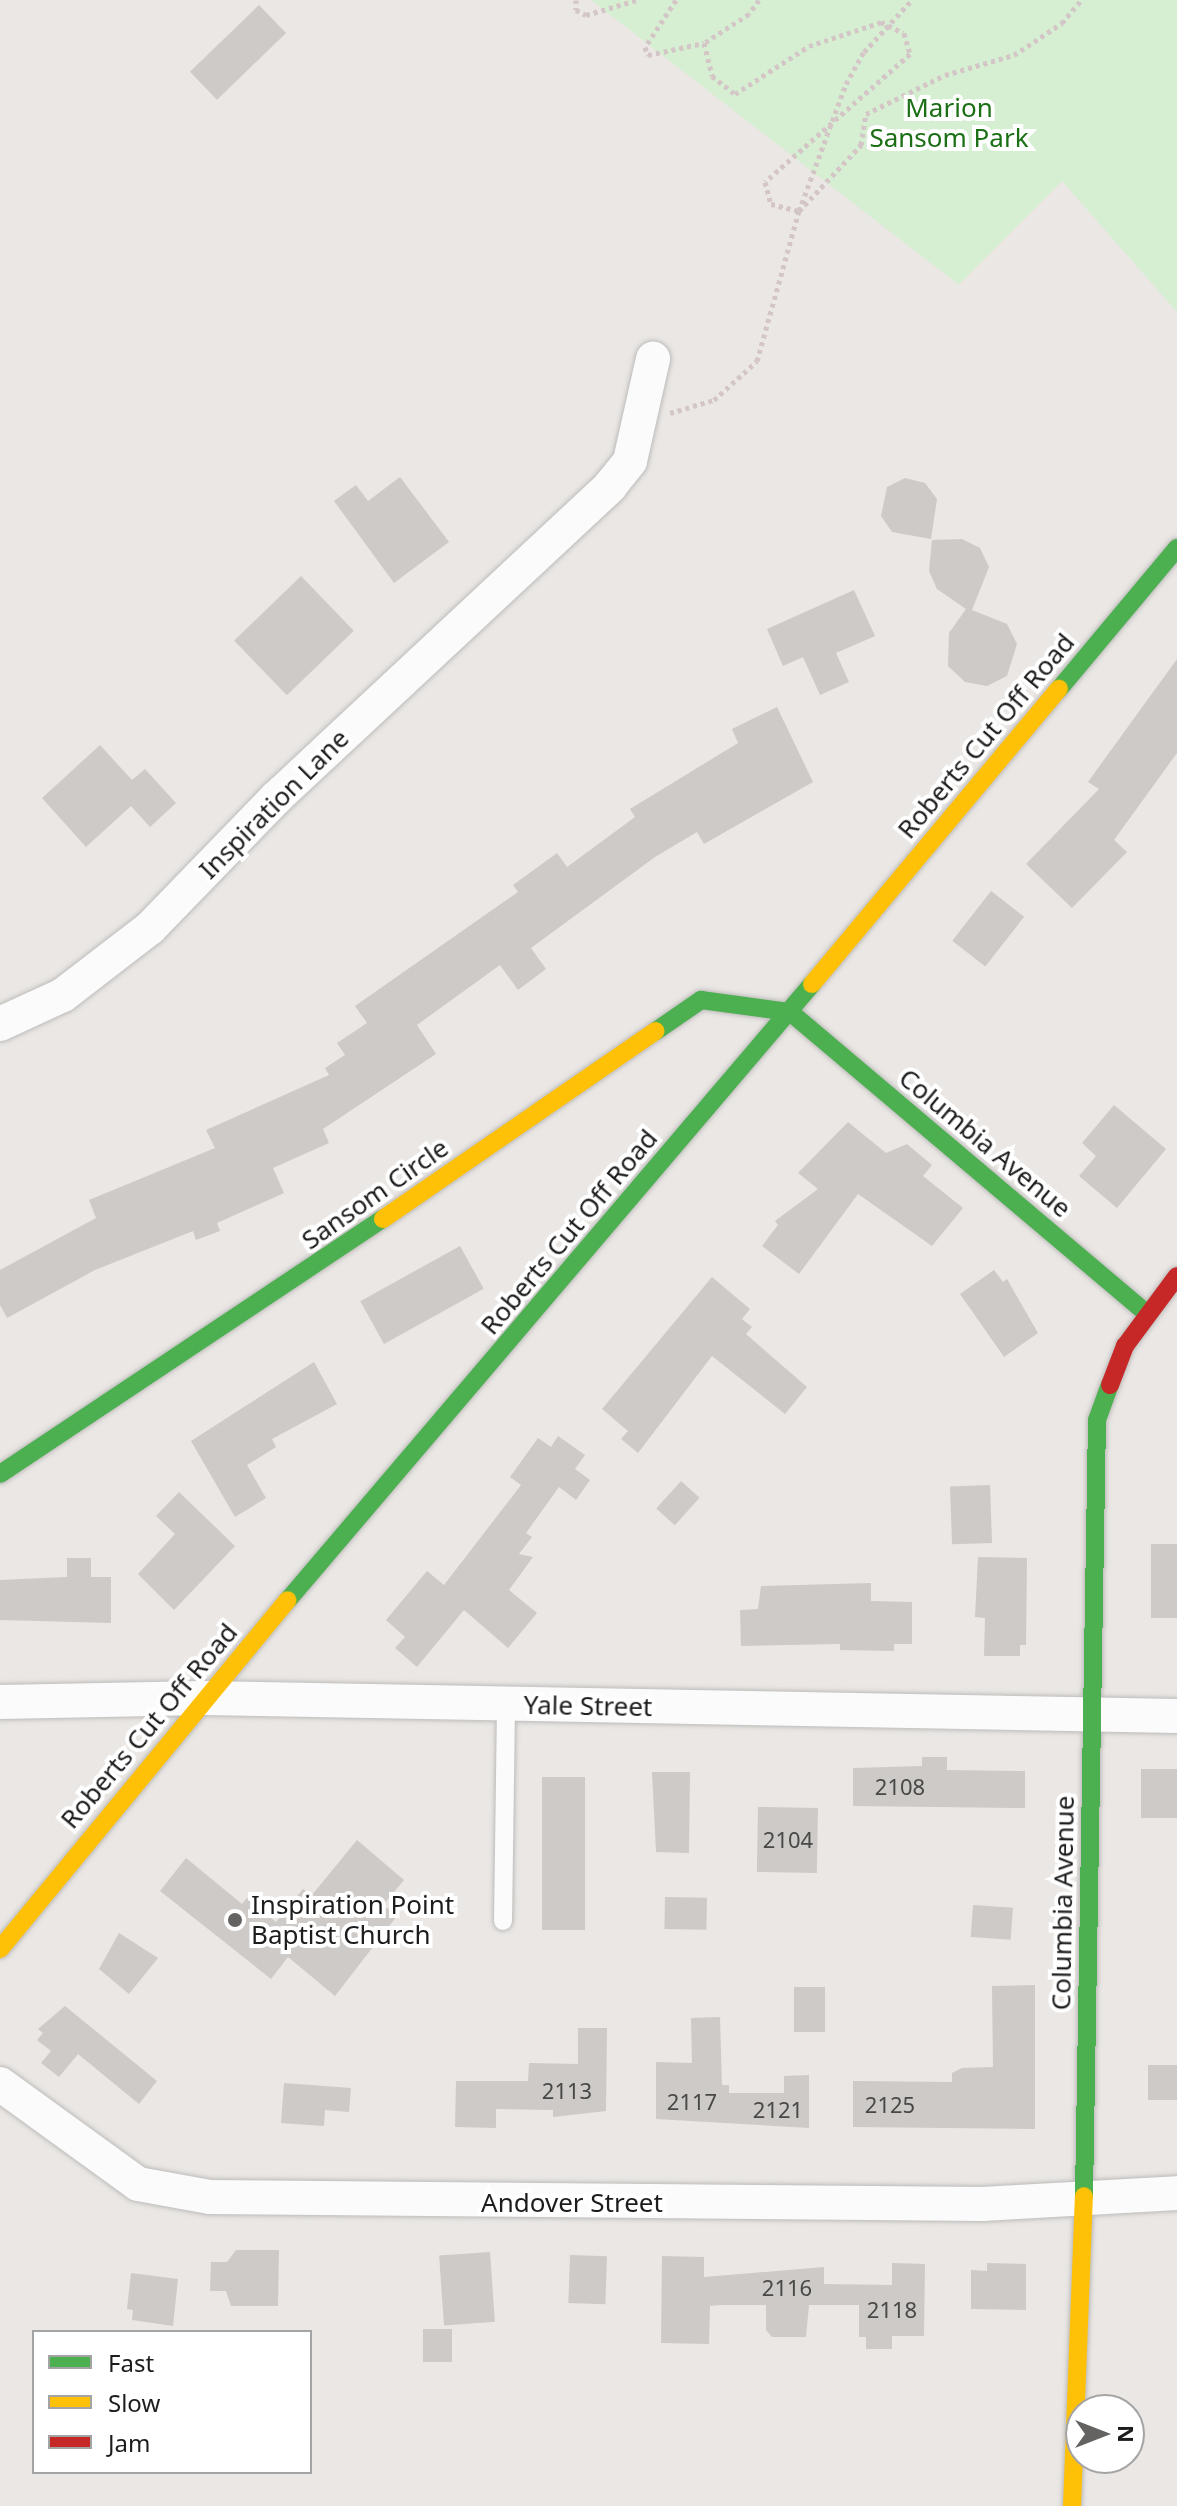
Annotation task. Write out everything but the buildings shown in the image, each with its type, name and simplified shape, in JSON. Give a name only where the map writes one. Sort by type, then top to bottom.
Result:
[{"type":"street","name":"Inspiration Lane","points":[[0,1024],[63,995],[150,928],[528,557],[610,486],[630,461],[643,422],[653,359]]},
{"type":"street","name":"Roberts Cut Off Road","points":[[0,1949],[204,1698],[790,1012],[1177,548]]},
{"type":"street","name":"Sansom Circle","points":[[0,1474],[181,1359],[701,1000],[790,1012]]},
{"type":"street","name":"Columbia Avenue","points":[[790,1012],[1148,1314]]},
{"type":"street","name":"Columbia Avenue","points":[[1072,2506],[1084,2198],[1097,1420],[1114,1368],[1148,1314],[1177,1276]]},
{"type":"street","name":"Yale Street","points":[[0,1702],[204,1698],[1092,1717],[1177,1716]]},
{"type":"street","name":"Andover Street","points":[[0,2084],[138,2184],[210,2197],[966,2204],[1177,2193]]},
{"type":"lane","points":[[503,1921],[506,1704]]},
{"type":"path","points":[[576,0],[576,10],[586,15],[637,0]]},
{"type":"path","points":[[676,0],[645,47],[648,55],[704,43],[749,14],[759,0]]},
{"type":"path","points":[[643,422],[714,400],[757,361],[799,211],[826,130],[846,84],[886,25],[912,0]]},
{"type":"path","points":[[799,211],[861,145],[866,114],[945,75],[1014,55],[1062,23],[1081,0]]},
{"type":"path","points":[[704,43],[712,76],[735,94],[809,46],[886,25],[904,33],[910,54],[765,182],[771,204],[799,211]]},
{"type":"green space","name":"Marion Sansom Park","points":[[591,0],[1177,0],[1177,312],[1062,181],[959,285]]},
{"type":"traffic: fast","points":[[1059,689],[1177,548]]},
{"type":"traffic: fast","points":[[288,1600],[812,984]]},
{"type":"traffic: fast","points":[[656,1031],[701,1000],[790,1012],[1148,1314]]},
{"type":"traffic: fast","points":[[0,1474],[383,1219]]},
{"type":"traffic: fast","points":[[1084,2196],[1097,1420],[1110,1385]]},
{"type":"traffic: slow","points":[[812,984],[1059,689]]},
{"type":"traffic: slow","points":[[383,1219],[656,1031]]},
{"type":"traffic: slow","points":[[0,1949],[288,1600]]},
{"type":"traffic: slow","points":[[1072,2506],[1084,2196]]},
{"type":"traffic: jam","points":[[1110,1385],[1125,1346],[1177,1276]]},
{"type":"place","name":"Inspiration Point Baptist Church","points":[[235,1920]]}]
